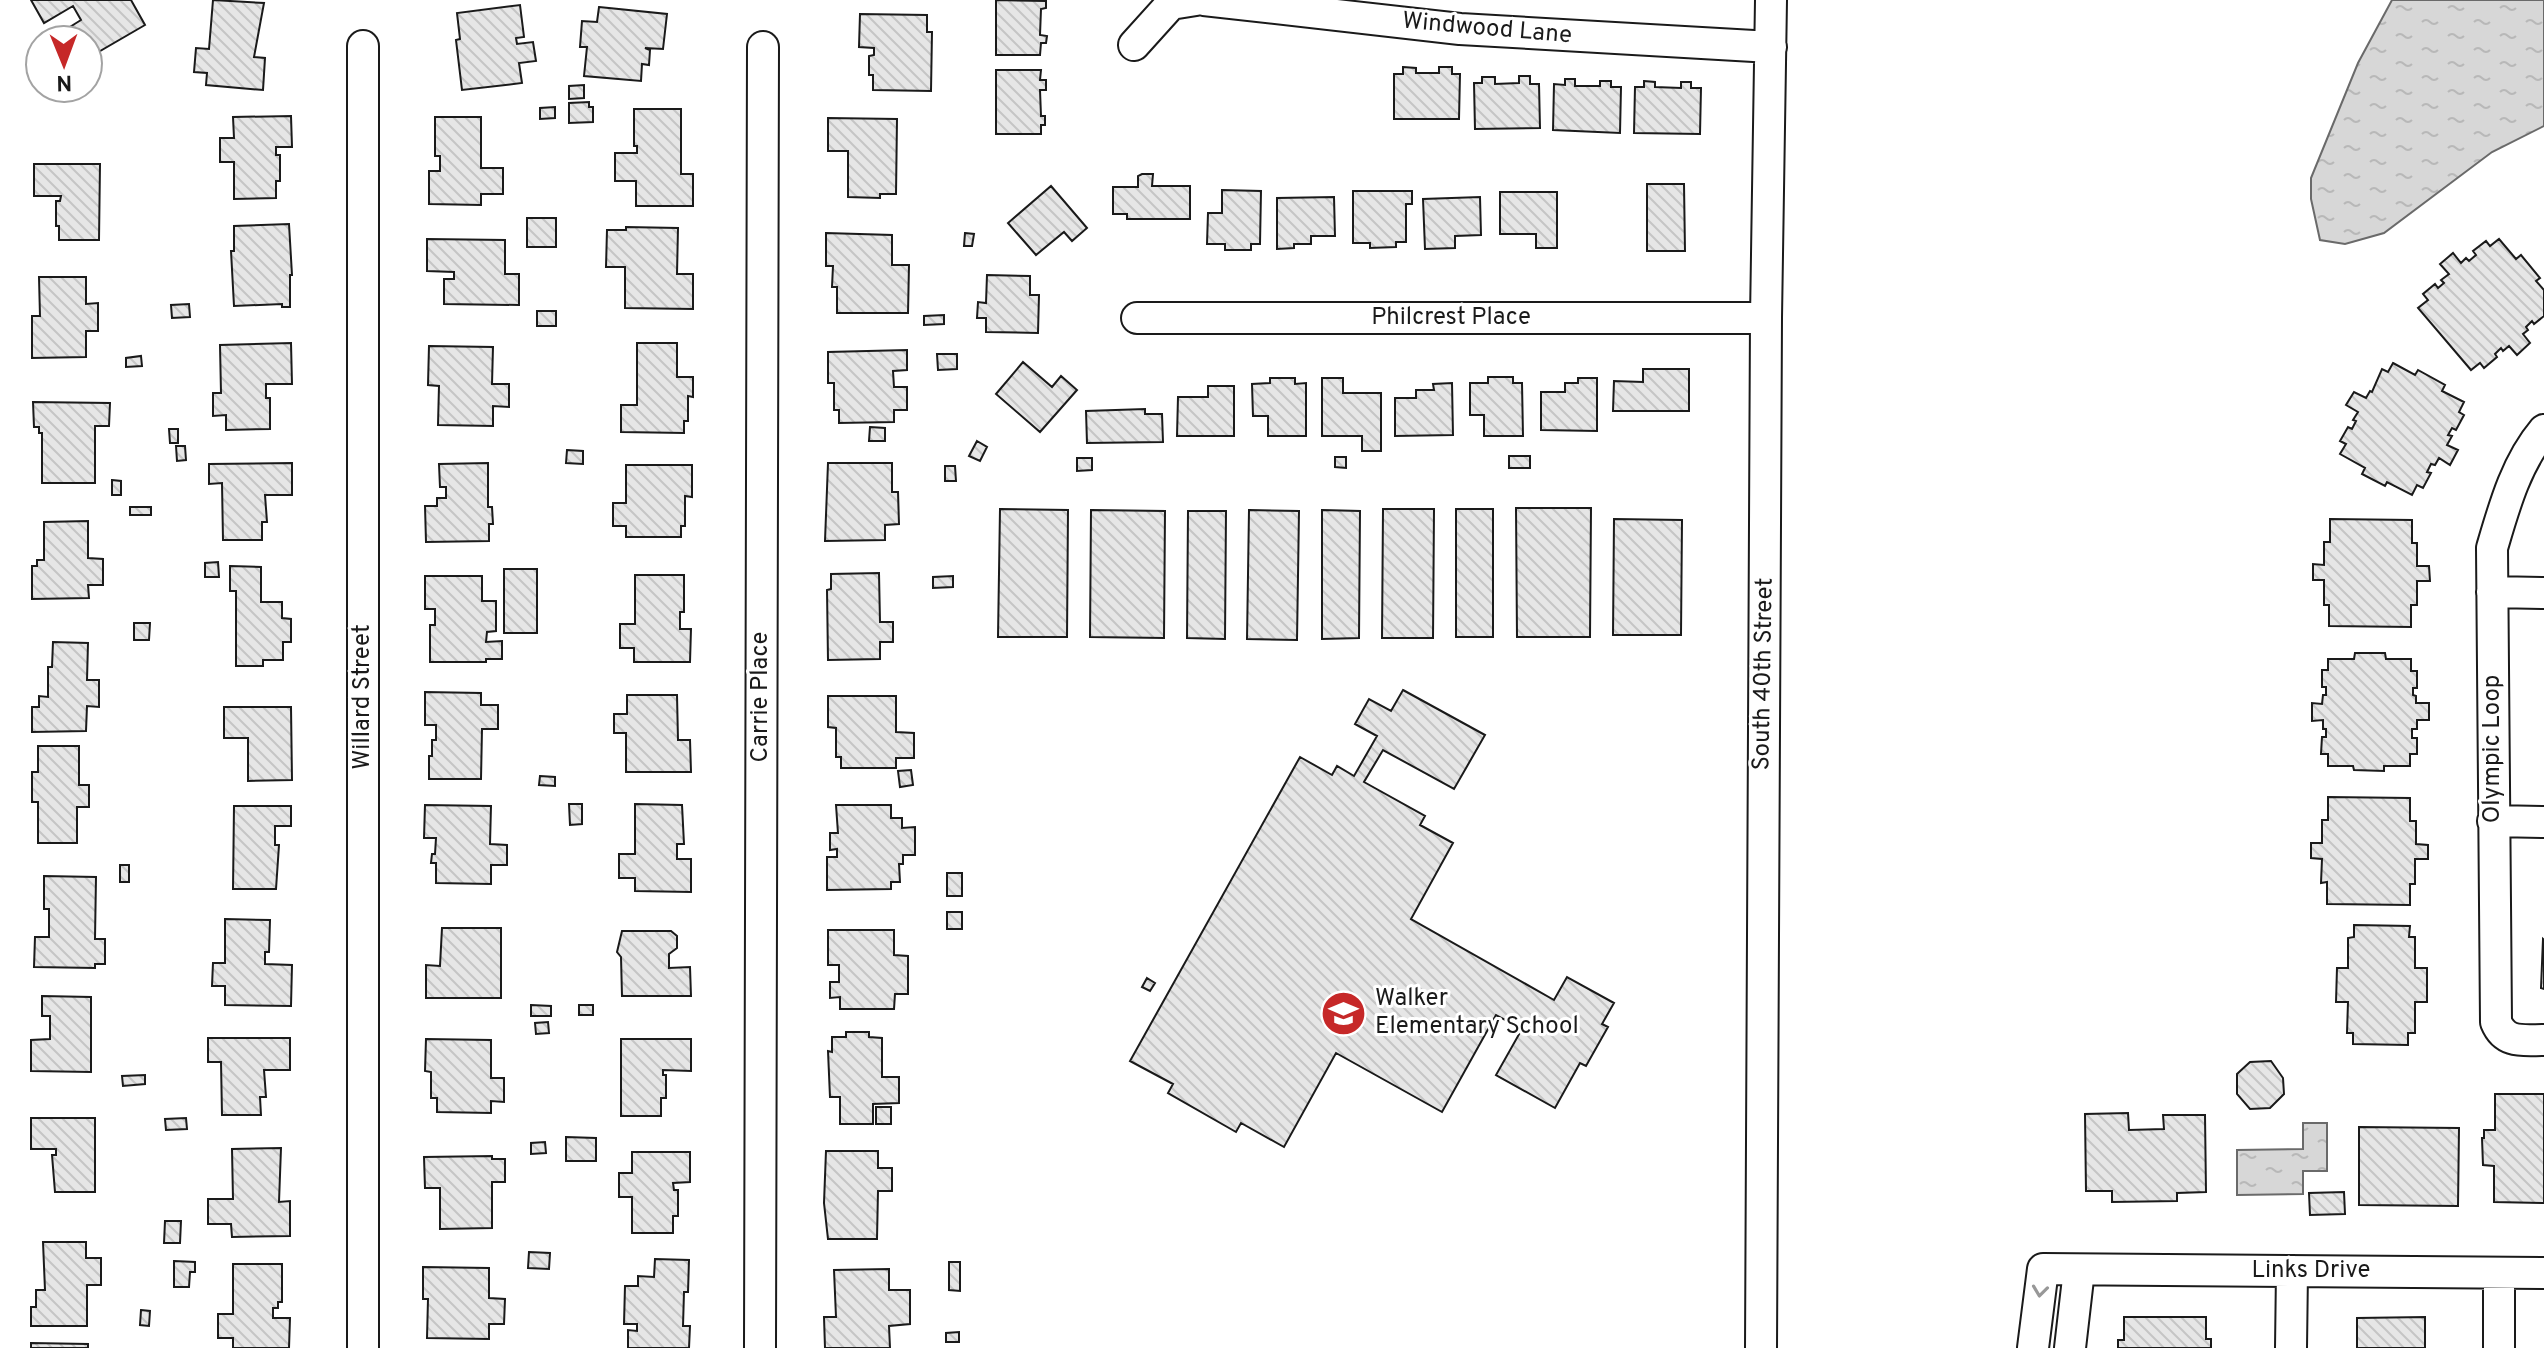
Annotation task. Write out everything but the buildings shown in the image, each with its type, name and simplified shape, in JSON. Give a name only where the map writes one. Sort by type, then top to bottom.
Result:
[{"type":"street","points":[[1134,45],[1171,4],[1196,0]]},
{"type":"street","name":"Windwood Lane","points":[[1204,0],[1460,29],[1771,47]]},
{"type":"street","name":"South 40th Street","points":[[1761,1348],[1766,318],[1771,0]]},
{"type":"street","name":"Willard Street","points":[[363,46],[363,1348]]},
{"type":"street","name":"Carrie Place","points":[[760,1348],[763,47]]},
{"type":"street","name":"Philcrest Place","points":[[1137,318],[1766,318]]},
{"type":"street","name":"Olympic Loop","points":[[2544,430],[2509,491],[2492,548],[2496,1022],[2501,1033],[2512,1040],[2544,1040]]},
{"type":"street","points":[[2492,592],[2544,593]]},
{"type":"street","points":[[2493,821],[2544,822]]},
{"type":"street","name":"Links Drive","points":[[2033,1348],[2043,1269],[2544,1273]]},
{"type":"street","points":[[2070,1348],[2079,1270]]},
{"type":"street","points":[[2291,1348],[2292,1271]]},
{"type":"street","points":[[2499,1273],[2499,1348]]},
{"type":"water","points":[[2392,0],[2544,0],[2544,126],[2492,152],[2384,233],[2345,244],[2320,240],[2311,199],[2311,178],[2358,63]]},
{"type":"water","points":[[2303,1123],[2327,1123],[2327,1171],[2303,1171],[2303,1194],[2237,1195],[2237,1150],[2303,1149]]},
{"type":"place","name":"Walker Elementary School","points":[[1344,1013]]}]
